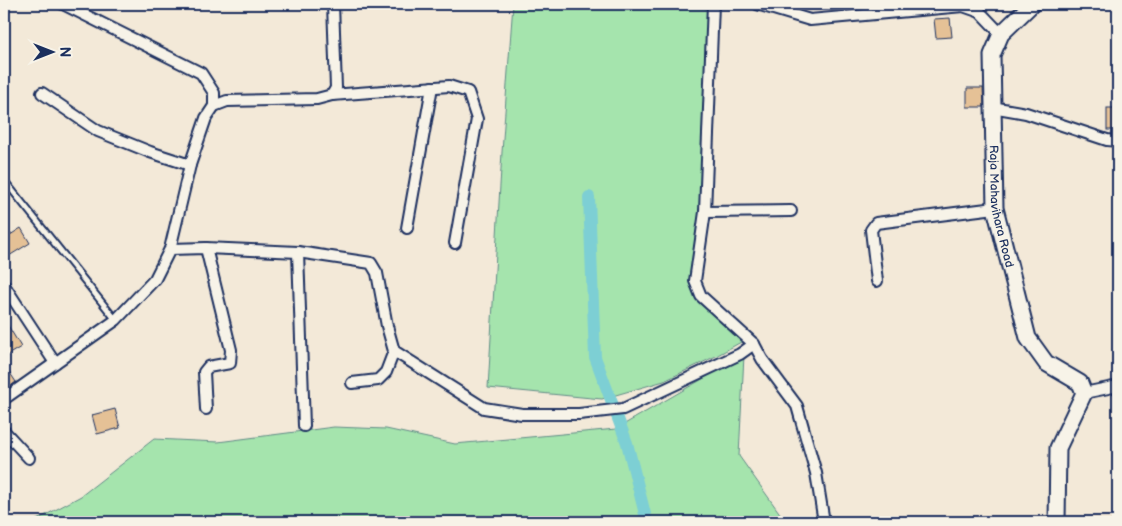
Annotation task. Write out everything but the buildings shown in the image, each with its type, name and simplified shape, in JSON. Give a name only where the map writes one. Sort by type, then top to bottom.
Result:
[{"type":"street","points":[[4,399],[116,320],[154,279],[170,249],[190,165],[206,118],[214,106],[214,93],[201,73],[62,4]]},
{"type":"street","points":[[332,95],[336,88],[333,4]]},
{"type":"street","points":[[713,4],[706,212],[695,281],[701,296],[754,344],[762,359],[797,406],[816,473],[824,522]]},
{"type":"street","points":[[758,4],[810,20],[963,6],[979,8],[1002,34]]},
{"type":"street","name":"Raja Mahavihara Road","points":[[1032,4],[1002,34],[992,55],[995,208],[1028,338],[1046,363],[1080,383],[1084,393]]},
{"type":"street","points":[[214,106],[227,101],[317,99],[332,95],[449,86],[468,92],[477,119],[455,243]]},
{"type":"street","points":[[407,228],[432,87]]},
{"type":"street","points":[[42,93],[98,131],[150,152],[190,165]]},
{"type":"street","points":[[992,107],[1026,113],[1107,140],[1118,141]]},
{"type":"street","points":[[877,281],[871,230],[876,223],[995,208]]},
{"type":"street","points":[[706,212],[791,211]]},
{"type":"street","points":[[170,249],[206,248],[298,252],[371,263],[377,273],[387,326],[394,351],[386,372],[378,380],[352,383]]},
{"type":"street","points":[[206,248],[231,350],[230,363],[208,367],[204,372],[206,409]]},
{"type":"street","points":[[298,252],[304,426]]},
{"type":"street","points":[[4,285],[55,363]]},
{"type":"street","points":[[394,351],[484,408],[522,414],[579,414],[623,409],[740,354],[754,344]]},
{"type":"street","points":[[1057,522],[1058,448],[1084,393],[1118,386]]},
{"type":"street","points":[[4,431],[30,458]]},
{"type":"lane","points":[[4,180],[116,320]]},
{"type":"green space","points":[[513,4],[714,4],[709,146],[692,276],[697,299],[741,342],[664,381],[602,399],[488,388]]},
{"type":"green space","points":[[744,355],[739,456],[781,515],[782,522],[33,522],[81,496],[154,439],[218,442],[334,427],[386,429],[455,444],[616,429]]},
{"type":"waterway","points":[[589,197],[595,357],[627,443],[647,522]]}]
